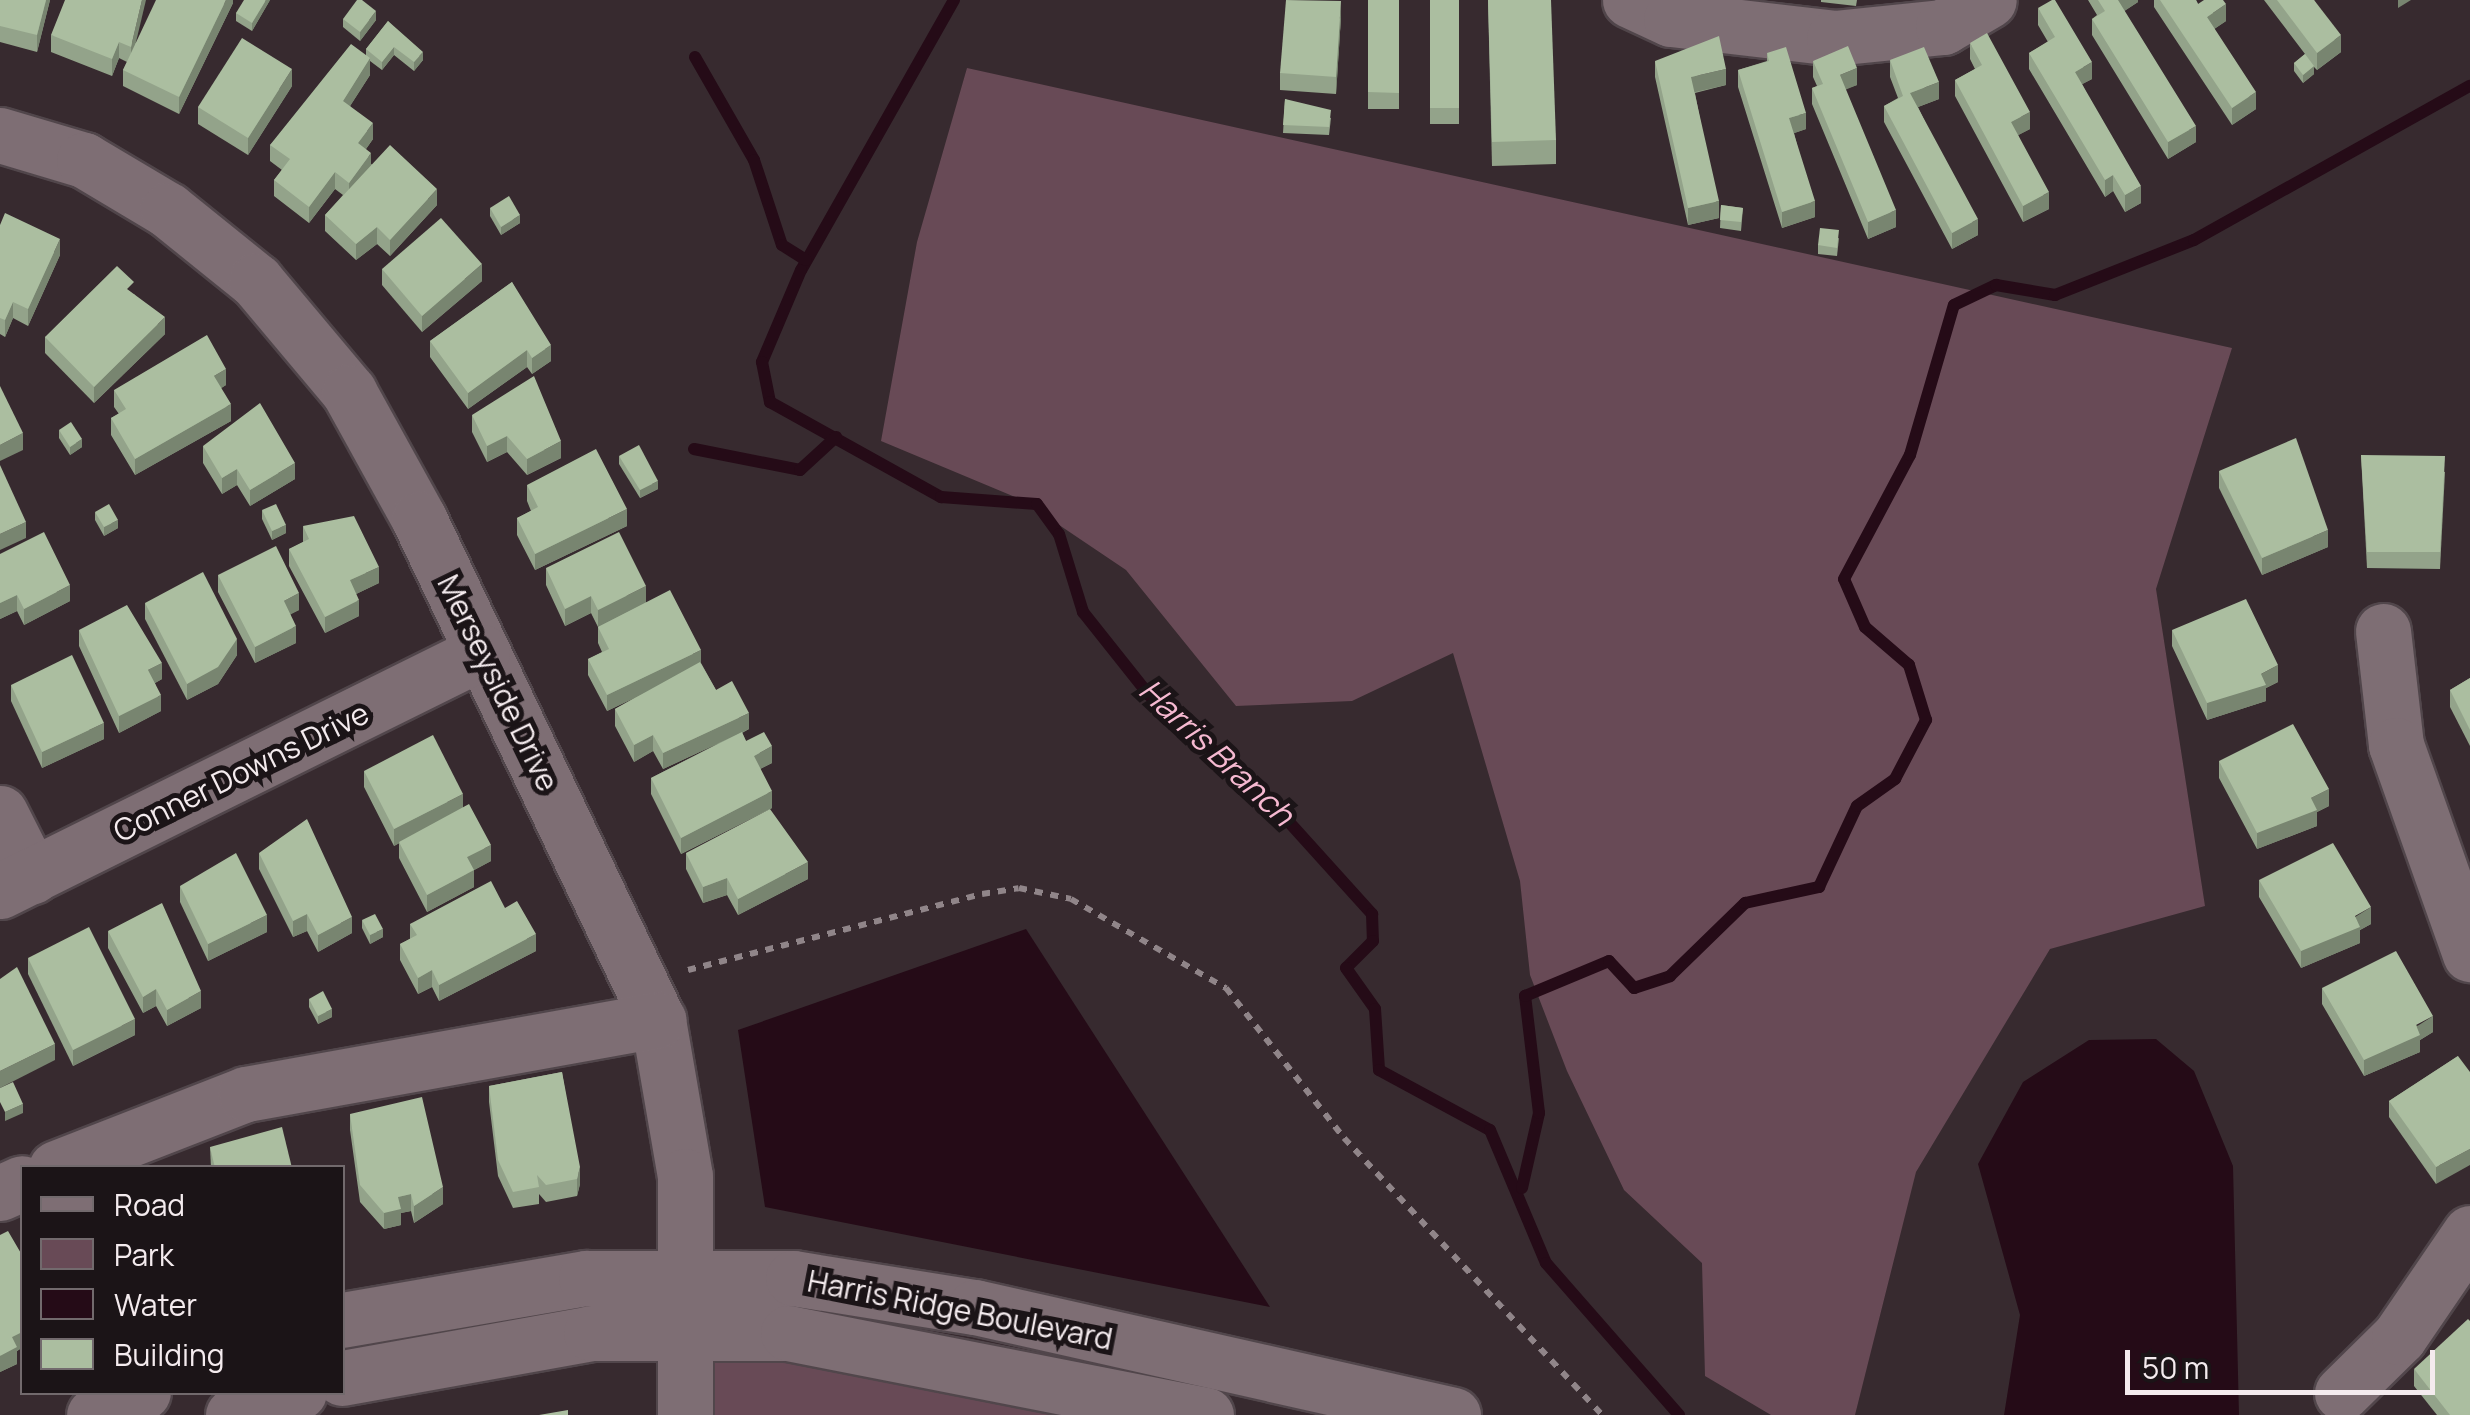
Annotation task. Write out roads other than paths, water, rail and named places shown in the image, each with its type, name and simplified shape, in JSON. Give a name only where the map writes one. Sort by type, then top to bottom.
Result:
[{"type":"street","points":[[1630,0],[1672,18],[1834,38],[1943,27],[1989,0]]},
{"type":"street","name":"Merseyside Drive","points":[[0,135],[84,160],[168,210],[256,281],[349,392],[482,652],[658,1020],[679,1102],[687,1274],[685,1415]]},
{"type":"street","points":[[2383,631],[2396,745],[2470,954]]},
{"type":"street","name":"Conner Downs Drive","points":[[16,884],[482,652]]},
{"type":"street","points":[[0,814],[16,884]]},
{"type":"street","points":[[64,1165],[246,1094],[658,1020]]},
{"type":"street","points":[[2342,1393],[2399,1337],[2470,1234]]},
{"type":"street","name":"Harris Ridge Boulevard","points":[[345,1319],[487,1290],[687,1274],[793,1278],[958,1304],[1454,1415]]},
{"type":"street","name":"Harris Ridge Boulevard","points":[[345,1377],[495,1344],[686,1330],[882,1346],[1203,1415]]},
{"type":"street","points":[[94,1415],[137,1395]]},
{"type":"street","points":[[233,1415],[291,1395]]},
{"type":"water","points":[[1026,929],[1270,1307],[765,1207],[738,1030]]},
{"type":"water","points":[[2156,1039],[2194,1071],[2233,1166],[2239,1415],[2004,1415],[2020,1315],[1978,1164],[2023,1082],[2089,1040]]},
{"type":"waterway","name":"Harris Branch","points":[[954,0],[801,270],[762,362],[770,402],[941,497],[1037,504],[1059,534],[1083,612],[1149,695],[1261,791],[1372,914],[1373,941],[1346,968],[1375,1009],[1379,1070],[1490,1130],[1546,1263],[1679,1415]]},
{"type":"waterway","points":[[695,57],[754,160],[782,245],[806,260]]},
{"type":"waterway","points":[[1522,1188],[1539,1113],[1525,996],[1609,961],[1634,988],[1670,976],[1745,903],[1819,887],[1857,806],[1895,779],[1926,720],[1909,665],[1865,627],[1844,579],[1910,455],[1954,305],[1996,285],[2055,295],[2194,240],[2470,86]]},
{"type":"waterway","points":[[694,449],[800,470],[836,437]]}]
